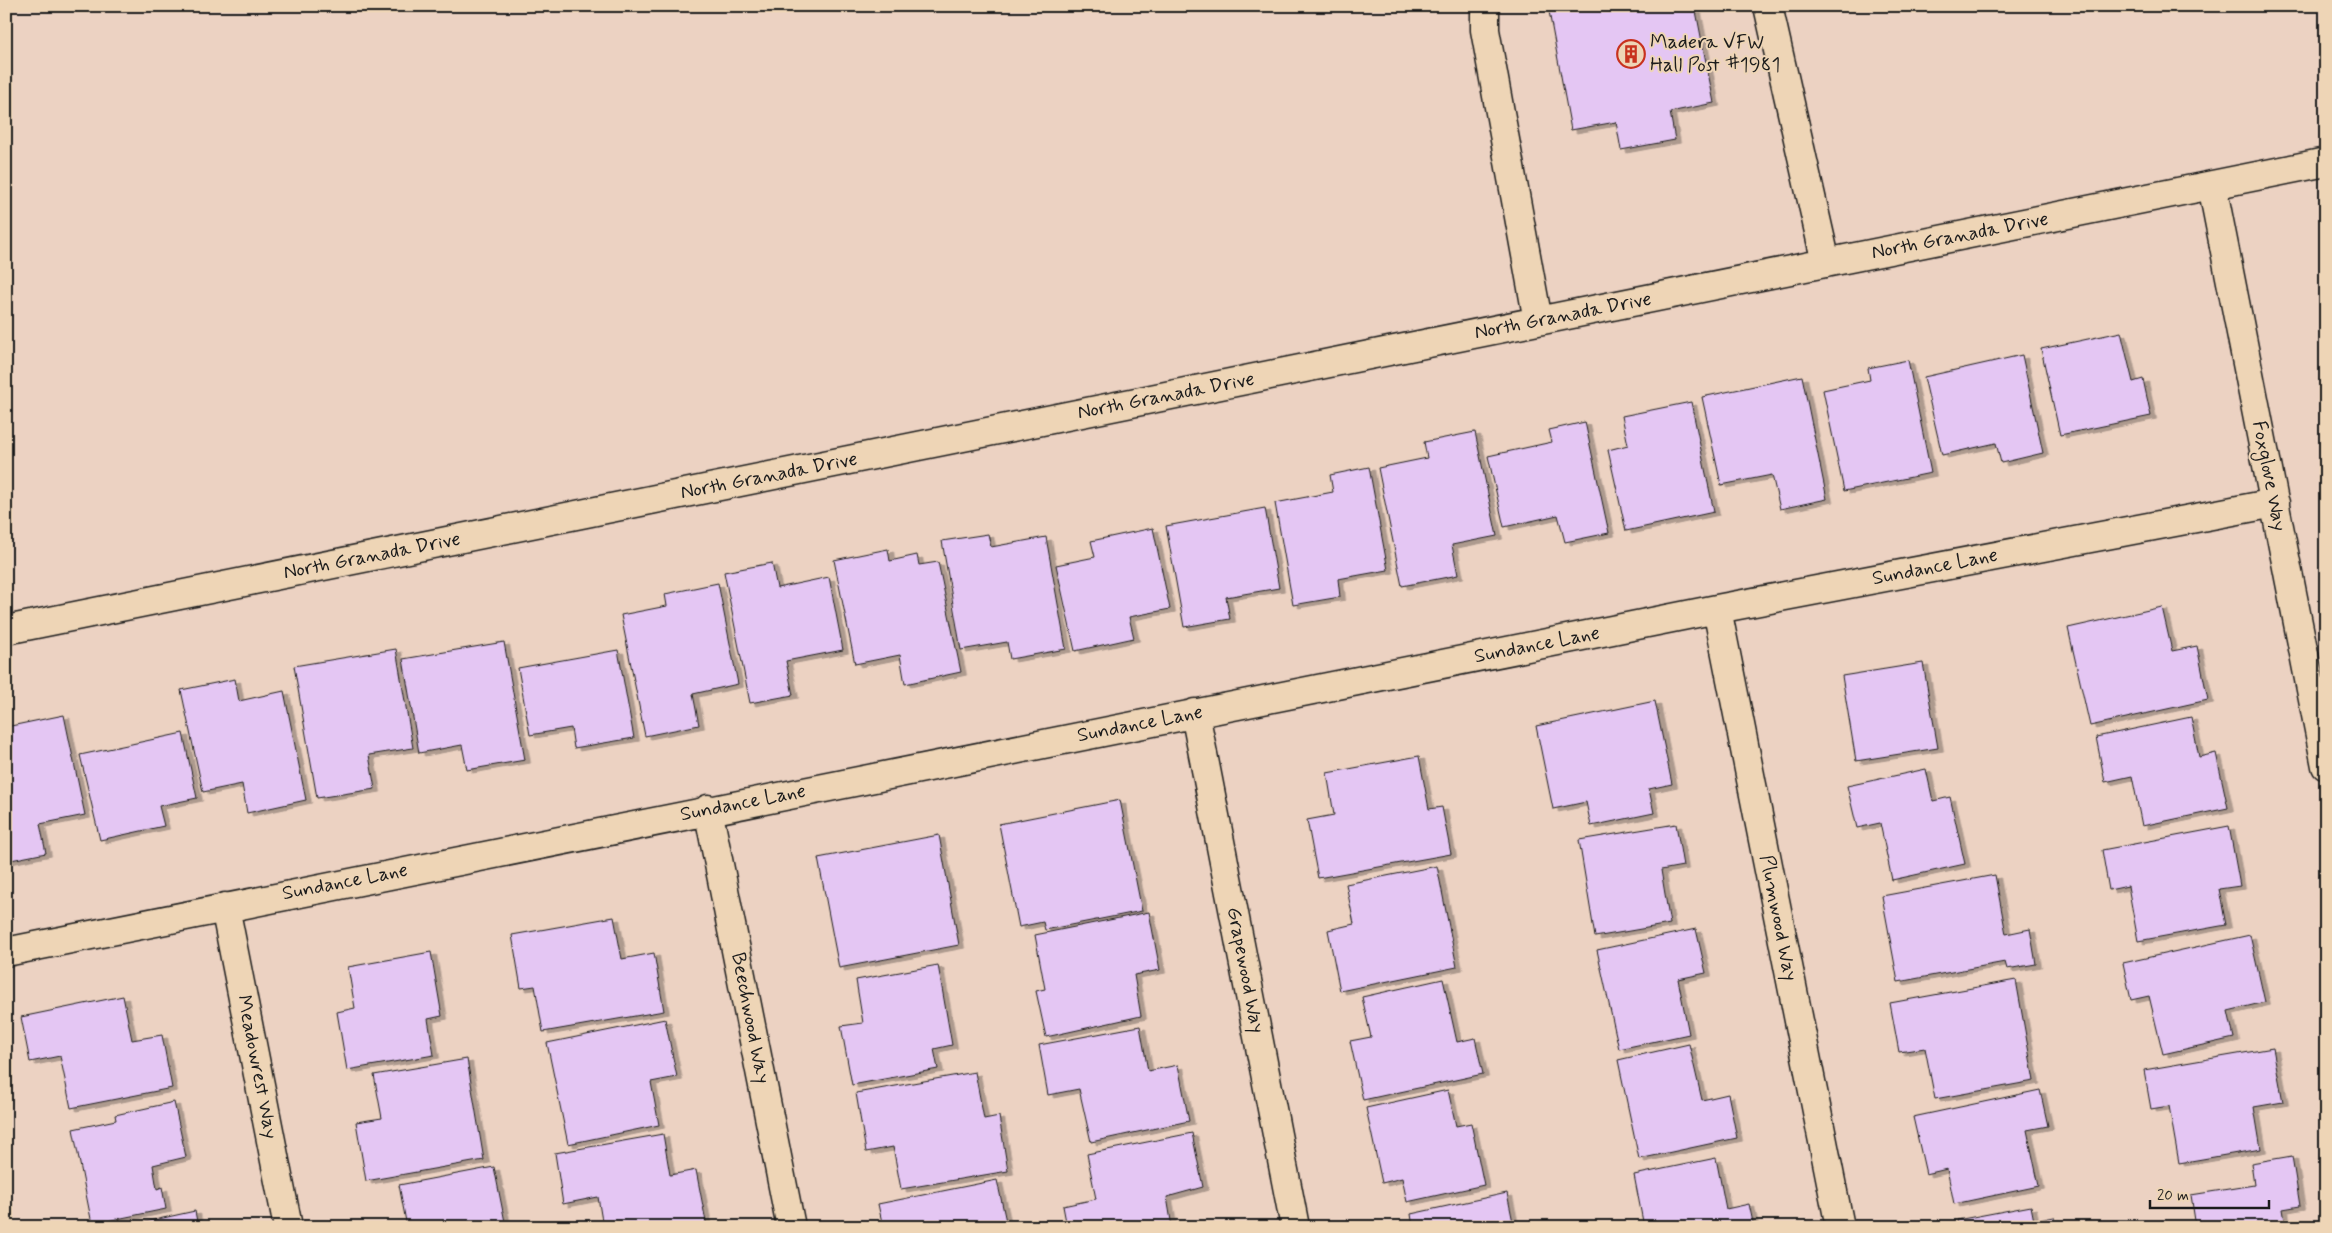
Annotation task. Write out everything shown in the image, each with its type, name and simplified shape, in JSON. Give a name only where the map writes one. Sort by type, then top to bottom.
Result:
[{"type":"street","points":[[1485,6],[1485,30],[1538,321]]},
{"type":"street","points":[[1768,6],[1826,263]]},
{"type":"street","name":"North Granada Drive","points":[[6,630],[2326,162]]},
{"type":"street","name":"Foxglove Way","points":[[2212,185],[2326,766]]},
{"type":"street","name":"Sundance Lane","points":[[6,952],[1717,609],[2275,503]]},
{"type":"street","name":"Plumwood Way","points":[[1717,609],[1840,1227]]},
{"type":"street","name":"Grapewood Way","points":[[1194,713],[1295,1227]]},
{"type":"street","name":"Beechwood Way","points":[[708,810],[791,1227]]},
{"type":"street","name":"Meadowrest Way","points":[[225,907],[288,1227]]},
{"type":"building","name":"Madera VFW Hall Post #1981","points":[[1548,6],[1695,6],[1714,103],[1670,112],[1675,140],[1621,150],[1616,122],[1571,130]]},
{"type":"building","points":[[2121,332],[2133,382],[2143,379],[2151,416],[2060,435],[2041,349]]},
{"type":"building","points":[[2022,355],[2043,453],[2001,463],[1996,443],[1942,455],[1924,377]]},
{"type":"building","points":[[1908,360],[1931,473],[1844,491],[1823,390],[1870,380],[1868,368]]},
{"type":"building","points":[[1802,376],[1827,499],[1780,509],[1772,475],[1721,485],[1702,397]]},
{"type":"building","points":[[1691,402],[1714,512],[1626,531],[1608,450],[1628,445],[1622,416]]},
{"type":"building","points":[[1585,422],[1609,533],[1565,542],[1558,515],[1504,527],[1488,456],[1552,442],[1549,430]]},
{"type":"building","points":[[1475,432],[1497,536],[1452,545],[1458,575],[1402,586],[1378,468],[1427,458],[1424,442]]},
{"type":"building","points":[[1369,467],[1388,570],[1338,579],[1340,597],[1293,605],[1275,503],[1333,492],[1330,475]]},
{"type":"building","points":[[1265,508],[1279,588],[1226,597],[1230,619],[1184,627],[1166,526]]},
{"type":"building","points":[[1153,528],[1170,609],[1129,617],[1134,638],[1075,651],[1056,565],[1095,557],[1091,541]]},
{"type":"building","points":[[988,534],[991,547],[1046,537],[1066,649],[1010,659],[1007,642],[961,650],[942,541]]},
{"type":"building","points":[[888,549],[890,561],[917,555],[919,565],[938,562],[961,672],[905,684],[900,655],[855,664],[834,560]]},
{"type":"building","points":[[772,563],[777,588],[829,577],[843,650],[786,661],[793,695],[750,703],[724,572]]},
{"type":"building","points":[[718,583],[738,684],[693,694],[699,725],[645,736],[621,615],[667,606],[665,594]]},
{"type":"building","points":[[2162,607],[2172,651],[2197,646],[2208,700],[2090,726],[2068,628]]},
{"type":"building","points":[[504,642],[525,760],[467,770],[462,745],[419,753],[403,659]]},
{"type":"building","points":[[396,649],[413,748],[369,755],[375,789],[317,798],[294,666]]},
{"type":"building","points":[[618,650],[634,738],[574,748],[571,728],[530,735],[518,668]]},
{"type":"building","points":[[1923,663],[1938,748],[1856,761],[1842,676]]},
{"type":"building","points":[[235,679],[239,701],[284,691],[306,800],[247,813],[242,784],[203,792],[181,690]]},
{"type":"building","points":[[1655,701],[1672,784],[1649,789],[1654,813],[1591,826],[1586,802],[1553,809],[1536,726]]},
{"type":"building","points":[[64,715],[85,815],[40,824],[46,853],[6,861],[6,727]]},
{"type":"building","points":[[2191,717],[2199,757],[2216,753],[2228,808],[2142,826],[2132,776],[2105,782],[2096,737]]},
{"type":"building","points":[[183,733],[197,798],[159,806],[164,826],[100,840],[80,755]]},
{"type":"building","points":[[1419,756],[1429,809],[1442,807],[1451,854],[1318,878],[1307,820],[1334,815],[1327,773]]},
{"type":"building","points":[[1926,769],[1933,801],[1950,797],[1965,864],[1892,880],[1880,823],[1857,828],[1847,786]]},
{"type":"building","points":[[1120,800],[1142,911],[1045,930],[1043,922],[1019,927],[999,824]]},
{"type":"building","points":[[1676,824],[1683,866],[1661,870],[1670,924],[1595,937],[1579,840]]},
{"type":"building","points":[[2229,826],[2240,886],[2219,889],[2226,925],[2138,941],[2128,886],[2109,890],[2102,850]]},
{"type":"building","points":[[939,835],[959,945],[839,968],[818,858]]},
{"type":"building","points":[[1437,866],[1457,967],[1340,991],[1328,930],[1354,924],[1346,884]]},
{"type":"building","points":[[1995,875],[2006,934],[2030,929],[2036,964],[2007,969],[2005,962],[1898,982],[1882,896]]},
{"type":"building","points":[[1149,912],[1160,970],[1134,975],[1141,1016],[1046,1037],[1036,991],[1045,989],[1035,935]]},
{"type":"building","points":[[614,917],[622,959],[654,953],[664,1011],[543,1032],[535,986],[521,988],[512,935]]},
{"type":"building","points":[[1696,929],[1706,973],[1678,979],[1689,1034],[1619,1049],[1597,950]]},
{"type":"building","points":[[2250,935],[2265,1002],[2228,1011],[2234,1038],[2163,1054],[2149,996],[2131,1000],[2123,963]]},
{"type":"building","points":[[431,952],[442,1016],[428,1019],[434,1055],[347,1070],[337,1012],[355,1008],[348,967]]},
{"type":"building","points":[[938,965],[952,1045],[934,1049],[938,1069],[852,1085],[841,1026],[863,1023],[856,980]]},
{"type":"building","points":[[1443,979],[1457,1042],[1475,1038],[1483,1074],[1363,1100],[1350,1041],[1371,1037],[1362,997]]},
{"type":"building","points":[[2016,980],[2034,1081],[1935,1099],[1925,1048],[1899,1052],[1890,1003]]},
{"type":"building","points":[[123,996],[132,1040],[162,1035],[172,1088],[71,1108],[60,1056],[30,1062],[21,1017]]},
{"type":"building","points":[[665,1019],[677,1077],[651,1082],[659,1125],[568,1144],[547,1043]]},
{"type":"building","points":[[1140,1026],[1148,1071],[1178,1065],[1189,1121],[1091,1142],[1079,1089],[1048,1095],[1039,1045]]},
{"type":"building","points":[[1689,1044],[1702,1100],[1728,1094],[1737,1138],[1639,1159],[1618,1060]]},
{"type":"building","points":[[2273,1048],[2283,1102],[2254,1107],[2261,1149],[2179,1163],[2169,1106],[2151,1109],[2144,1070]]},
{"type":"building","points":[[467,1059],[484,1160],[366,1181],[356,1122],[382,1118],[374,1075]]},
{"type":"building","points":[[975,1072],[984,1119],[999,1116],[1008,1171],[901,1189],[893,1147],[866,1152],[856,1093]]},
{"type":"building","points":[[1448,1090],[1456,1126],[1471,1123],[1484,1185],[1407,1202],[1402,1178],[1382,1183],[1366,1108]]},
{"type":"building","points":[[2040,1090],[2048,1126],[2027,1130],[2039,1186],[1954,1204],[1947,1169],[1926,1174],[1913,1117]]},
{"type":"building","points":[[174,1102],[186,1157],[153,1165],[157,1189],[162,1187],[166,1209],[92,1224],[73,1129],[116,1120],[115,1115]]},
{"type":"building","points":[[1192,1133],[1203,1187],[1167,1197],[1172,1227],[1067,1227],[1063,1206],[1096,1199],[1087,1154]]},
{"type":"building","points":[[663,1134],[670,1175],[696,1170],[707,1227],[603,1227],[598,1197],[563,1204],[555,1153]]},
{"type":"building","points":[[2292,1156],[2300,1206],[2283,1209],[2286,1227],[2196,1227],[2191,1195],[2254,1185],[2251,1163]]},
{"type":"building","points":[[1716,1158],[1726,1209],[1749,1204],[1754,1227],[1644,1227],[1634,1175]]},
{"type":"building","points":[[494,1167],[506,1227],[407,1227],[399,1185]]},
{"type":"building","points":[[997,1180],[1007,1226],[1019,1224],[1020,1227],[883,1227],[878,1204]]},
{"type":"building","points":[[1507,1193],[1514,1227],[1413,1227],[1411,1214]]},
{"type":"building","points":[[2031,1206],[2034,1221],[2054,1217],[2055,1227],[1958,1227],[1957,1220]]},
{"type":"building","points":[[195,1211],[198,1227],[122,1227]]},
{"type":"place","name":"Madera VFW Hall Post #1981","points":[[1631,54]]}]
